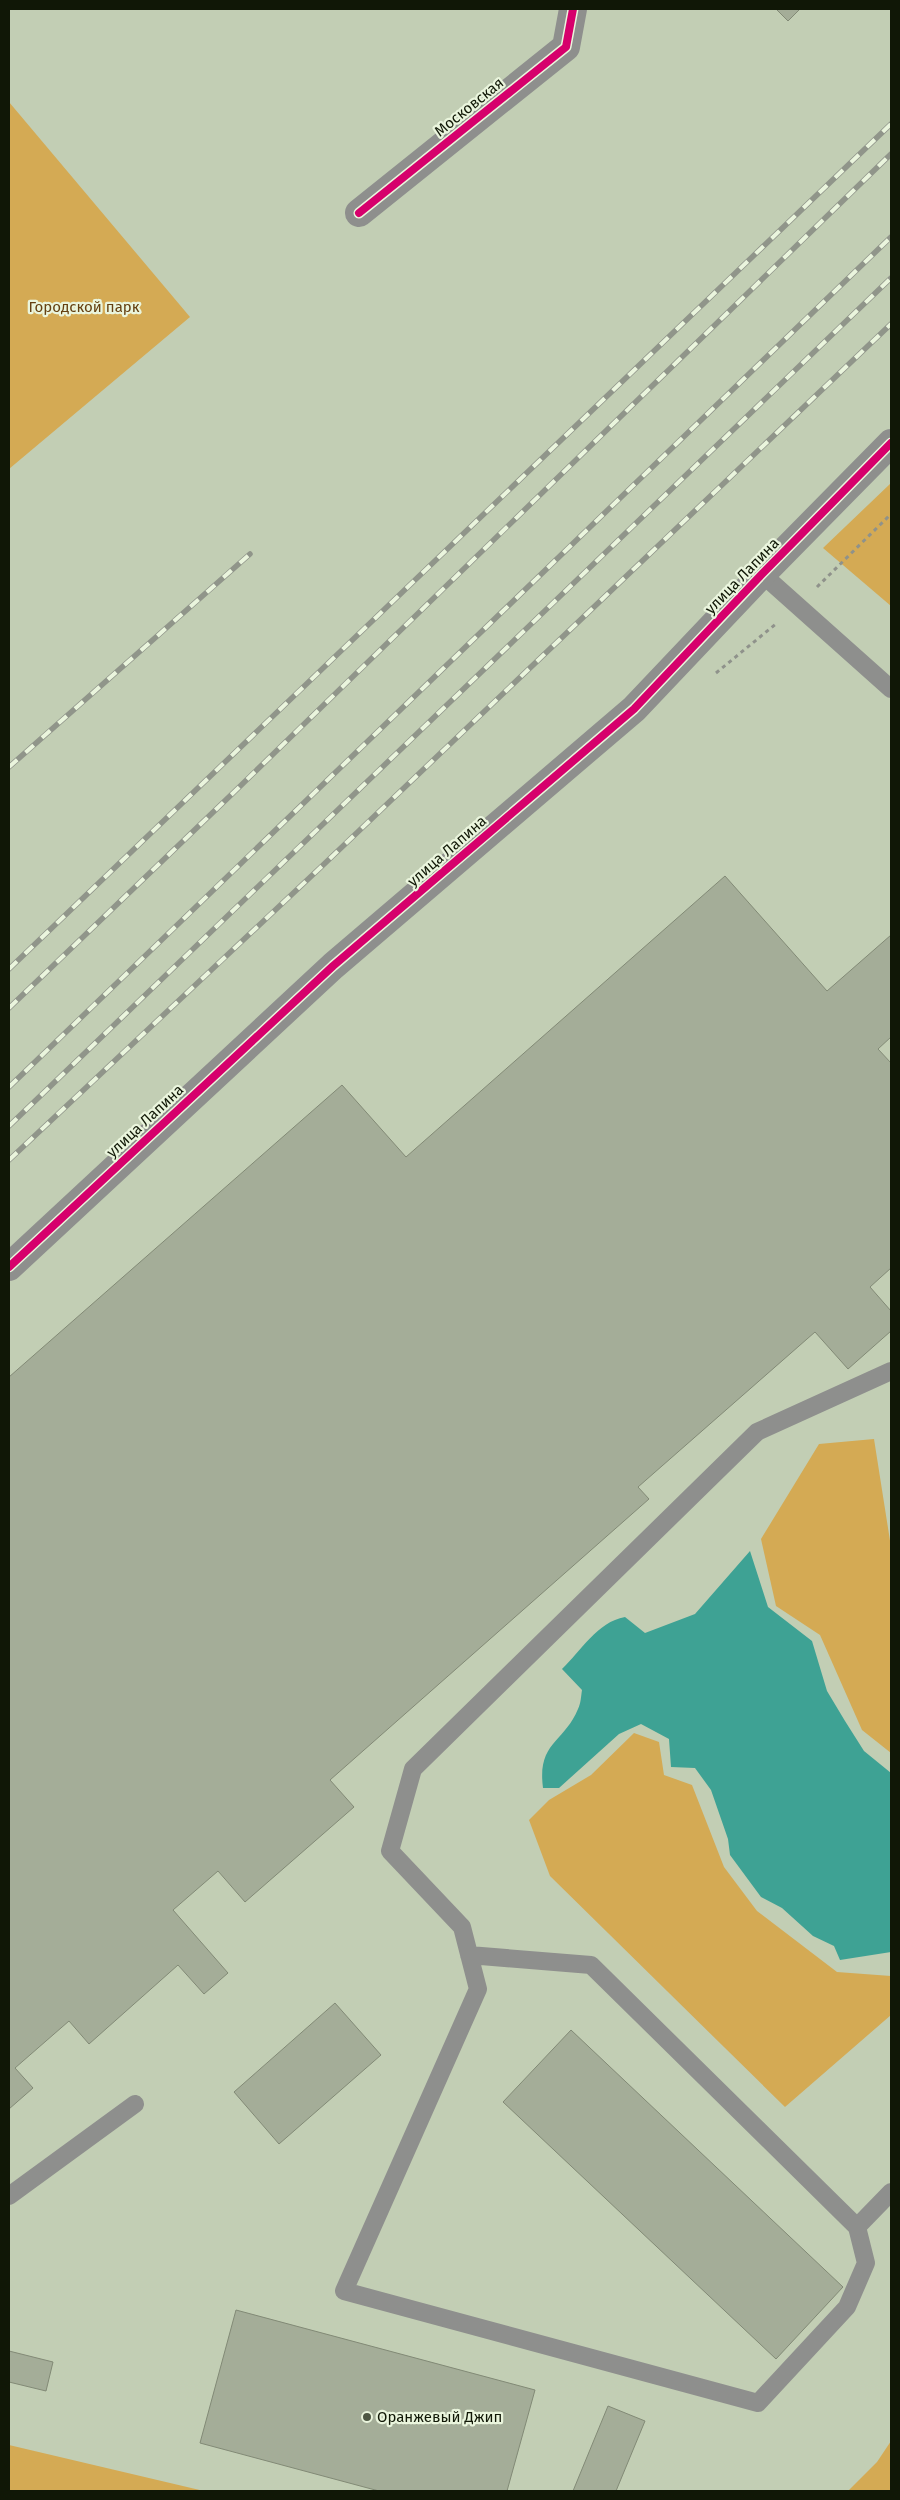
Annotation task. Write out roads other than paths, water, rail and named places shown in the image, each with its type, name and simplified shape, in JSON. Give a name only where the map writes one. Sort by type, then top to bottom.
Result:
[{"type":"street","name":"Московская","points":[[359,213],[566,47],[573,9]]},
{"type":"street","name":"улица Лапина","points":[[9,1267],[333,966],[634,709],[762,574],[891,443]]},
{"type":"lane","points":[[762,574],[891,688]]},
{"type":"lane","points":[[469,1955],[590,1965],[857,2227],[866,2263],[847,2307],[758,2403],[344,2292],[478,1989],[469,1955],[462,1927],[390,1851],[413,1769],[757,1432],[891,1371]]},
{"type":"lane","points":[[9,2196],[135,2104]]},
{"type":"lane","points":[[857,2227],[891,2192]]},
{"type":"water","points":[[750,1551],[768,1607],[812,1641],[827,1691],[864,1751],[891,1773],[891,1952],[840,1960],[834,1946],[813,1936],[782,1908],[761,1897],[730,1855],[728,1839],[711,1790],[695,1768],[671,1767],[669,1739],[641,1724],[619,1734],[559,1788],[543,1788],[542,1773],[544,1761],[553,1744],[572,1720],[581,1700],[582,1690],[562,1669],[590,1638],[615,1620],[625,1617],[645,1633],[695,1614]]},
{"type":"railway","points":[[9,969],[891,124]]},
{"type":"railway","points":[[9,1008],[891,154]]},
{"type":"railway","points":[[9,1087],[891,237]]},
{"type":"railway","points":[[9,1126],[891,278]]},
{"type":"railway","points":[[9,1160],[321,867],[891,324]]},
{"type":"railway","points":[[9,767],[250,554]]},
{"type":"place","name":"Оранжевый Джип","points":[[367,2417]]},
{"type":"park label","name":"Городской парк","points":[[84,307]]}]
